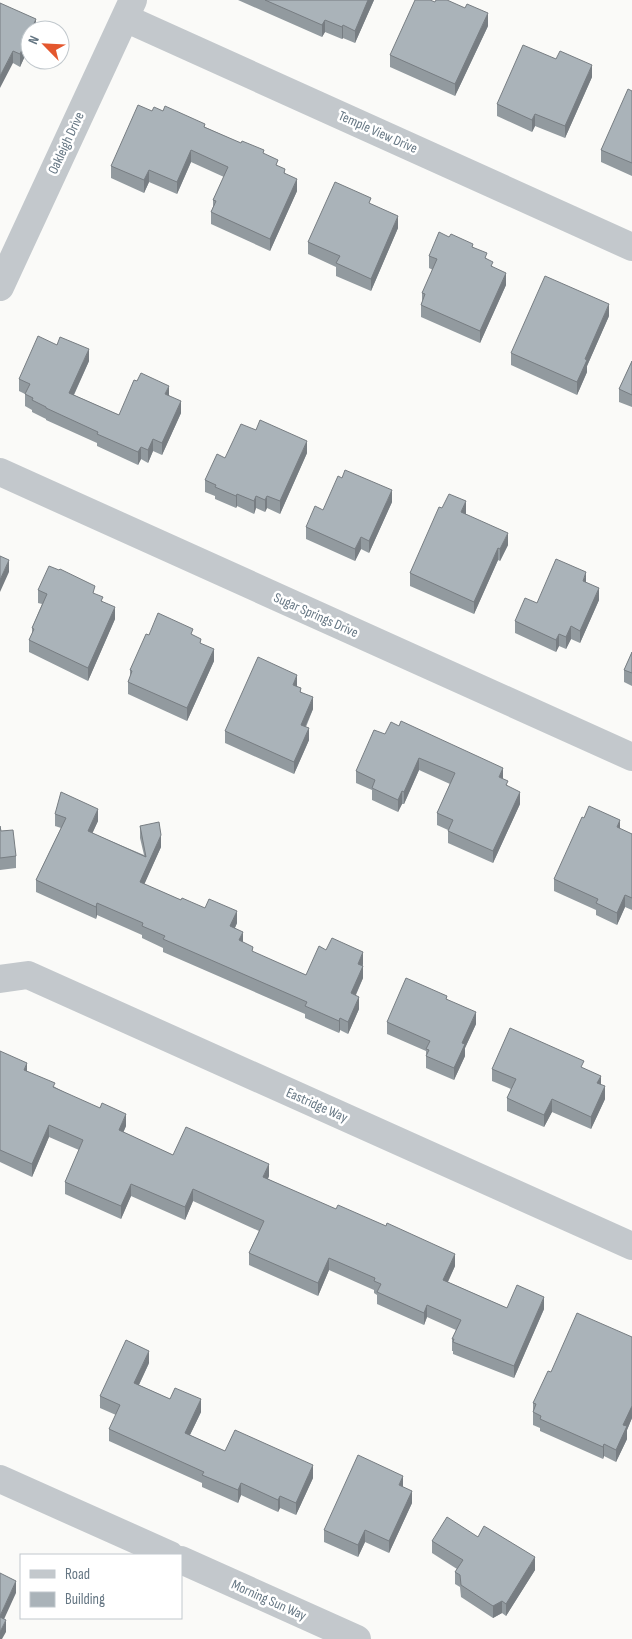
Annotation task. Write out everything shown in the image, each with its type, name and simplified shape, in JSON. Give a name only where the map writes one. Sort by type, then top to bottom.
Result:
[{"type":"street","name":"Temple View Drive","points":[[129,9],[632,247]]},
{"type":"street","name":"Oakleigh Drive","points":[[0,287],[129,9]]},
{"type":"street","name":"Sugar Springs Drive","points":[[0,472],[632,757]]},
{"type":"street","name":"Eastridge Way","points":[[0,979],[28,975],[632,1246]]},
{"type":"street","points":[[0,1479],[168,1554]]},
{"type":"street","name":"Morning Sun Way","points":[[182,1560],[357,1639]]},
{"type":"building","points":[[265,0],[368,0],[355,31],[343,25],[342,27],[325,20],[322,25]]},
{"type":"building","points":[[415,0],[435,2],[436,0],[447,0],[465,8],[467,4],[488,13],[455,84],[390,55]]},
{"type":"building","points":[[0,3],[36,19],[20,20],[20,54],[13,51],[0,76]]},
{"type":"building","points":[[523,45],[556,59],[560,51],[592,65],[565,126],[535,114],[532,120],[497,104]]},
{"type":"building","points":[[628,89],[632,91],[632,163],[601,150]]},
{"type":"building","points":[[138,105],[152,111],[154,107],[163,111],[165,106],[205,124],[204,127],[241,143],[242,141],[264,150],[263,153],[278,160],[276,165],[285,169],[284,173],[297,179],[270,239],[211,212],[216,201],[213,200],[228,167],[191,150],[177,182],[149,170],[144,180],[111,166]]},
{"type":"building","points":[[335,182],[371,198],[369,203],[398,216],[371,279],[336,263],[340,256],[308,242]]},
{"type":"building","points":[[439,232],[449,237],[451,234],[473,244],[472,247],[487,253],[485,258],[493,262],[491,266],[506,273],[480,331],[421,305],[425,294],[422,293],[437,259],[429,256]]},
{"type":"building","points":[[545,276],[609,304],[577,382],[511,353]]},
{"type":"building","points":[[38,336],[57,345],[60,337],[89,349],[69,393],[119,415],[134,380],[137,381],[141,373],[169,386],[165,394],[181,401],[162,443],[153,439],[148,450],[141,447],[138,452],[46,408],[25,394],[30,384],[19,379]]},
{"type":"building","points":[[632,361],[632,395],[619,389]]},
{"type":"building","points":[[260,420],[307,441],[280,501],[267,496],[265,500],[256,496],[254,501],[237,494],[236,496],[215,487],[216,485],[205,480],[217,454],[225,458],[241,424],[256,430]]},
{"type":"building","points":[[345,470],[392,490],[369,541],[361,537],[355,549],[306,527],[315,506],[323,510],[338,476],[342,478]]},
{"type":"building","points":[[449,494],[466,501],[461,512],[508,533],[500,549],[498,548],[474,602],[410,573],[439,507],[442,508]]},
{"type":"building","points":[[0,556],[9,560],[0,580]]},
{"type":"building","points":[[556,559],[586,572],[583,581],[599,588],[580,631],[571,626],[566,637],[559,634],[556,640],[515,621],[525,598],[537,603]]},
{"type":"building","points":[[49,566],[60,569],[95,586],[93,593],[103,597],[101,601],[115,607],[88,668],[29,640],[34,629],[32,628],[47,594],[38,590]]},
{"type":"building","points":[[158,613],[193,629],[191,634],[201,639],[200,643],[214,649],[187,708],[128,682],[132,671],[130,670],[146,634],[149,635]]},
{"type":"building","points":[[632,652],[632,673],[624,670]]},
{"type":"building","points":[[258,657],[297,675],[293,685],[301,688],[300,692],[313,697],[301,725],[309,728],[294,762],[225,731]]},
{"type":"building","points":[[401,721],[503,768],[499,777],[508,781],[506,785],[520,792],[493,851],[448,831],[453,820],[437,813],[455,773],[419,758],[404,792],[402,791],[398,800],[372,788],[375,780],[356,771],[374,730],[385,734],[391,722],[399,726]]},
{"type":"building","points":[[61,792],[98,809],[88,831],[146,857],[140,826],[159,822],[161,835],[140,882],[205,908],[209,899],[237,911],[230,926],[243,932],[239,940],[253,947],[252,951],[306,975],[319,946],[326,950],[332,938],[363,952],[358,964],[363,966],[351,993],[359,997],[348,1022],[340,1018],[339,1021],[305,1006],[307,1002],[163,939],[165,936],[142,926],[143,923],[97,903],[96,907],[36,880],[66,818],[55,814]]},
{"type":"building","points":[[589,806],[620,820],[617,827],[632,834],[632,898],[625,895],[617,913],[596,903],[598,899],[554,879],[582,817],[584,818]]},
{"type":"building","points":[[0,826],[1,831],[13,830],[16,856],[0,858]]},
{"type":"building","points":[[406,978],[447,996],[446,999],[476,1012],[462,1043],[465,1044],[454,1068],[426,1056],[429,1050],[426,1049],[430,1041],[387,1022]]},
{"type":"building","points":[[510,1028],[584,1061],[581,1067],[601,1076],[597,1083],[605,1086],[591,1117],[552,1099],[544,1115],[507,1098],[516,1079],[492,1069]]},
{"type":"building","points":[[0,1051],[27,1063],[24,1070],[55,1083],[53,1087],[100,1108],[102,1103],[126,1114],[119,1130],[173,1155],[186,1127],[269,1164],[263,1177],[336,1209],[338,1205],[386,1226],[387,1223],[455,1254],[443,1280],[507,1308],[517,1285],[544,1297],[514,1366],[453,1342],[454,1339],[452,1339],[461,1320],[427,1305],[424,1313],[377,1292],[381,1284],[374,1281],[375,1278],[329,1258],[318,1283],[249,1253],[264,1221],[193,1189],[185,1207],[131,1184],[121,1206],[65,1182],[83,1140],[49,1125],[32,1164],[0,1150]]},
{"type":"building","points":[[577,1313],[632,1337],[632,1406],[623,1425],[627,1426],[616,1450],[604,1444],[603,1447],[540,1419],[541,1416],[533,1412],[536,1404],[533,1403],[548,1371],[551,1372]]},
{"type":"building","points":[[126,1340],[149,1351],[134,1383],[170,1399],[175,1388],[201,1399],[185,1433],[225,1451],[235,1430],[313,1465],[296,1503],[280,1496],[278,1500],[241,1483],[238,1490],[202,1475],[204,1472],[109,1429],[120,1405],[100,1396]]},
{"type":"building","points":[[358,1455],[403,1476],[399,1485],[412,1491],[389,1541],[365,1530],[358,1545],[324,1530]]},
{"type":"building","points":[[447,1517],[478,1537],[484,1526],[535,1557],[506,1604],[502,1601],[493,1606],[461,1585],[460,1575],[455,1572],[463,1560],[432,1541]]},
{"type":"building","points":[[0,1573],[16,1581],[0,1616]]},
{"type":"building","points":[[0,1617],[6,1620],[0,1632]]}]
